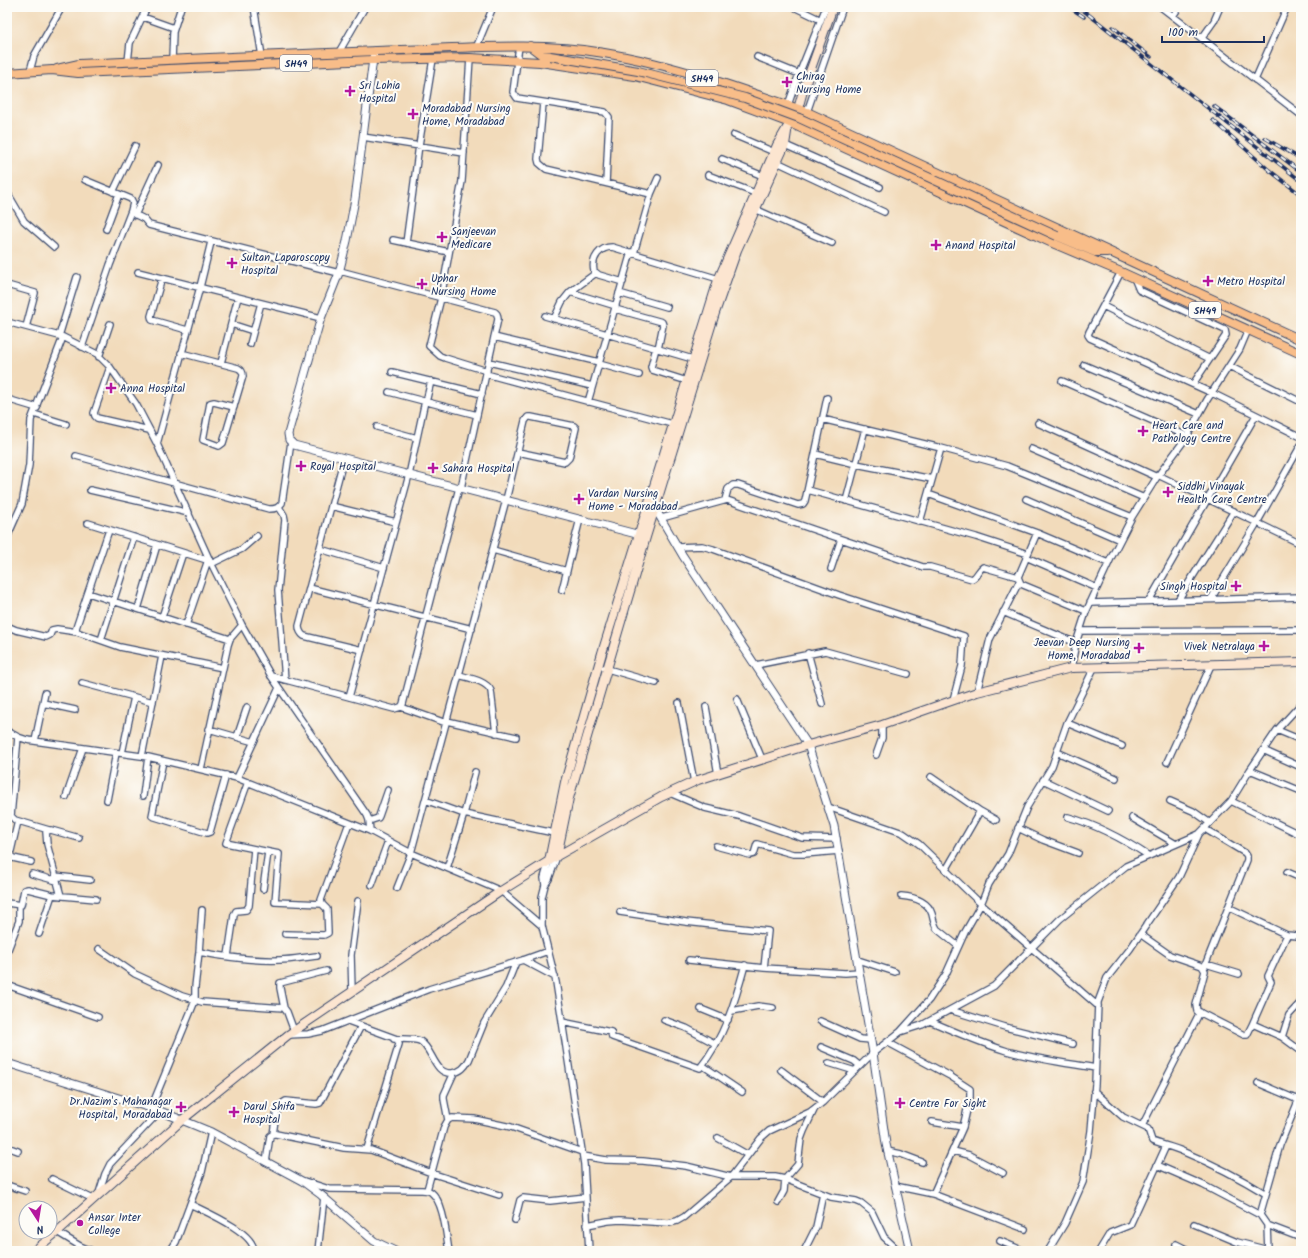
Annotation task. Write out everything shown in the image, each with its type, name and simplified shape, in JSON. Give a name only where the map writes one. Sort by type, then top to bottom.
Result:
[{"type":"main road","points":[[557,856],[569,798],[607,669],[642,536],[649,501],[677,425],[722,280],[737,250],[763,176],[774,152],[798,109],[833,7]]},
{"type":"main road","name":"SH49","points":[[52,70],[79,64],[339,52],[519,46],[559,48],[605,53],[655,64],[726,85],[807,112],[1301,340]]},
{"type":"main road","name":"SH49","points":[[530,46],[546,55],[638,71],[745,98],[799,118],[1095,252]]},
{"type":"main road","points":[[530,62],[546,55]]},
{"type":"main road","name":"SH49","points":[[9,72],[52,70],[78,73],[372,60],[470,58],[530,62],[635,76],[728,100],[1121,272],[1301,354]]},
{"type":"main road","points":[[746,223],[756,209],[785,145],[789,126]]},
{"type":"main road","points":[[1101,264],[1095,252],[1109,252]]},
{"type":"main road","points":[[549,861],[565,782],[598,666],[642,536],[656,508],[687,381],[697,360]]},
{"type":"main road","points":[[58,1230],[182,1120],[291,1033],[501,891],[557,856],[670,793],[694,782],[808,745],[882,725],[977,692],[1071,668],[1301,662]]},
{"type":"main road","points":[[34,1251],[47,1240]]},
{"type":"street","points":[[30,71],[34,56],[62,7]]},
{"type":"street","points":[[128,62],[130,43],[147,7]]},
{"type":"street","points":[[172,60],[174,28],[181,7]]},
{"type":"street","points":[[254,7],[262,56]]},
{"type":"street","points":[[339,52],[365,7]]},
{"type":"street","points":[[476,48],[493,7]]},
{"type":"street","points":[[794,7],[821,20]]},
{"type":"street","points":[[788,105],[826,7]]},
{"type":"street","points":[[807,112],[843,7]]},
{"type":"street","points":[[1161,7],[1301,115]]},
{"type":"street","points":[[1173,16],[1179,7]]},
{"type":"street","points":[[1202,38],[1214,21],[1220,7]]},
{"type":"street","points":[[1255,80],[1287,7]]},
{"type":"street","points":[[142,17],[174,28]]},
{"type":"street","points":[[519,46],[513,92],[515,96],[520,99],[605,112],[609,117],[606,183]]},
{"type":"street","points":[[76,456],[269,509],[275,509],[282,503],[291,442],[288,434],[321,318],[339,272],[347,241],[374,51]]},
{"type":"street","points":[[470,58],[462,181],[441,298],[429,344],[430,348],[445,358],[486,373],[677,425]]},
{"type":"street","points":[[757,58],[799,74]]},
{"type":"street","points":[[406,243],[419,146],[433,59]]},
{"type":"street","points":[[7,61],[9,72]]},
{"type":"street","points":[[544,103],[538,159],[539,163],[546,169],[651,194]]},
{"type":"street","points":[[734,135],[774,152]]},
{"type":"street","points":[[362,137],[464,153]]},
{"type":"street","points":[[785,145],[880,187]]},
{"type":"street","points":[[113,192],[135,146]]},
{"type":"street","points":[[722,159],[763,176]]},
{"type":"street","points":[[777,162],[884,212]]},
{"type":"street","points":[[82,347],[110,265],[133,213],[158,165]]},
{"type":"street","points":[[708,175],[756,193]]},
{"type":"street","points":[[588,402],[623,282],[651,194],[658,178]]},
{"type":"street","points":[[85,180],[133,201],[133,213]]},
{"type":"street","points":[[7,192],[24,221],[54,247]]},
{"type":"street","points":[[106,229],[119,194]]},
{"type":"street","points":[[756,209],[832,243]]},
{"type":"street","points":[[133,213],[144,219],[149,225],[211,242],[339,272],[495,312],[498,316],[482,394],[460,488],[401,707]]},
{"type":"street","points":[[393,240],[449,252]]},
{"type":"street","points":[[157,444],[211,242]]},
{"type":"street","points":[[623,282],[596,273],[594,270],[593,266],[596,256],[601,249],[612,247],[722,280]]},
{"type":"street","points":[[138,272],[321,318]]},
{"type":"street","points":[[1121,272],[1089,332],[1088,335],[1090,338],[1193,384],[1301,437]]},
{"type":"street","points":[[554,319],[562,302],[570,292],[596,273]]},
{"type":"street","points":[[7,540],[22,504],[29,465],[32,420],[61,337],[77,277]]},
{"type":"street","points":[[162,278],[151,316],[152,320],[188,330]]},
{"type":"street","points":[[1134,278],[1139,290],[1225,330],[1226,335],[1193,384]]},
{"type":"street","points":[[7,285],[35,293],[26,327]]},
{"type":"street","points":[[570,292],[615,308],[662,322],[663,325],[651,367],[652,370],[687,381]]},
{"type":"street","points":[[620,293],[668,307]]},
{"type":"street","points":[[221,363],[238,297]]},
{"type":"street","points":[[250,344],[261,303]]},
{"type":"street","points":[[1103,306],[1210,359]]},
{"type":"street","points":[[545,316],[697,360]]},
{"type":"street","points":[[7,322],[61,337],[99,357],[110,367],[136,404],[157,444],[173,482],[189,513],[209,562],[242,626],[271,676],[367,815],[370,821],[370,831]]},
{"type":"street","points":[[99,357],[110,324]]},
{"type":"street","points":[[231,324],[253,331]]},
{"type":"street","points":[[1071,668],[1076,643],[1086,611],[1108,563],[1132,517],[1158,476],[1187,436],[1240,349],[1248,330]]},
{"type":"street","points":[[494,337],[599,363],[639,375]]},
{"type":"street","points":[[181,353],[238,368],[242,370],[243,373],[234,408],[223,443],[219,446],[203,440],[210,403],[214,402],[234,408]]},
{"type":"street","points":[[489,362],[592,386]]},
{"type":"street","points":[[1084,365],[1199,414]]},
{"type":"street","points":[[1229,366],[1301,402]]},
{"type":"street","points":[[110,367],[94,413],[95,416],[97,418],[149,430]]},
{"type":"street","points":[[392,372],[482,394]]},
{"type":"street","points":[[349,697],[409,475],[431,381]]},
{"type":"street","points":[[1062,381],[1187,436]]},
{"type":"street","points":[[389,392],[477,415]]},
{"type":"street","points":[[724,500],[728,489],[733,485],[738,485],[801,505],[803,504],[808,490],[827,398]]},
{"type":"street","points":[[7,399],[37,408]]},
{"type":"street","points":[[34,414],[66,424]]},
{"type":"street","points":[[1148,601],[1256,414]]},
{"type":"street","points":[[398,888],[411,853],[447,722],[506,500],[524,421],[528,417],[531,417],[574,426],[576,428],[569,458],[565,462],[518,452]]},
{"type":"street","points":[[822,419],[941,448],[1016,469],[1132,517]]},
{"type":"street","points":[[1038,423],[1208,498],[1301,544]]},
{"type":"street","points":[[377,427],[417,438]]},
{"type":"street","points":[[846,501],[865,430]]},
{"type":"street","points":[[291,442],[294,445],[642,536]]},
{"type":"street","points":[[1211,599],[1258,522],[1301,446]]},
{"type":"street","points":[[920,522],[941,448]]},
{"type":"street","points":[[1031,449],[1144,498]]},
{"type":"street","points":[[815,454],[856,464],[932,479]]},
{"type":"street","points":[[344,458],[299,626],[300,634],[304,636],[362,650]]},
{"type":"street","points":[[90,490],[189,513]]},
{"type":"street","points":[[808,490],[976,537],[1027,556],[1097,588]]},
{"type":"street","points":[[928,494],[1037,532],[1108,563]]},
{"type":"street","points":[[1026,499],[1120,540]]},
{"type":"street","points":[[662,518],[724,500],[733,501],[923,567],[930,567],[972,579],[975,578],[980,569],[983,567],[1018,580],[1021,584],[1086,611]]},
{"type":"street","points":[[649,501],[656,508],[678,547],[808,745],[837,839],[871,1040],[887,1151],[910,1251]]},
{"type":"street","points":[[331,506],[396,522]]},
{"type":"street","points":[[279,507],[285,520],[278,590],[285,680]]},
{"type":"street","points":[[1178,600],[1234,511]]},
{"type":"street","points":[[562,590],[580,519]]},
{"type":"street","points":[[88,523],[209,562],[242,549],[257,536]]},
{"type":"street","points":[[77,632],[76,628],[109,530]]},
{"type":"street","points":[[977,692],[990,639],[1018,580],[1037,532]]},
{"type":"street","points":[[101,640],[134,538]]},
{"type":"street","points":[[831,569],[841,539]]},
{"type":"street","points":[[138,610],[157,545]]},
{"type":"street","points":[[678,547],[702,546],[713,549],[839,595],[964,636],[962,666],[954,700]]},
{"type":"street","points":[[320,549],[384,568]]},
{"type":"street","points":[[493,550],[567,571]]},
{"type":"street","points":[[162,617],[183,553]]},
{"type":"street","points":[[186,625],[209,562]]},
{"type":"street","points":[[310,588],[472,629]]},
{"type":"street","points":[[88,593],[230,640]]},
{"type":"street","points":[[1090,603],[1301,597]]},
{"type":"street","points":[[1003,612],[1076,643]]},
{"type":"street","points":[[7,626],[16,630],[46,637],[50,635],[52,630],[57,629],[77,632],[120,647],[223,668]]},
{"type":"street","points":[[201,770],[230,640],[242,626]]},
{"type":"street","points":[[1080,631],[1301,630]]},
{"type":"street","points":[[756,665],[825,650],[908,674]]},
{"type":"street","points":[[808,653],[822,704]]},
{"type":"street","points":[[142,756],[162,656]]},
{"type":"street","points":[[1167,762],[1211,665]]},
{"type":"street","points":[[598,666],[656,683]]},
{"type":"street","points":[[588,1225],[620,1220],[669,1223],[684,1217],[731,1177],[761,1138],[769,1132],[810,1112],[823,1102],[873,1053],[900,1032],[929,1000],[946,974],[965,932],[981,904],[989,884],[1008,854],[1027,807],[1052,766],[1067,723],[1094,668]]},
{"type":"street","points":[[459,675],[485,684],[489,687],[491,691],[496,733]]},
{"type":"street","points":[[271,676],[394,709],[401,707],[447,722],[516,737]]},
{"type":"street","points":[[82,683],[153,702]]},
{"type":"street","points":[[238,778],[280,688]]},
{"type":"street","points":[[35,741],[45,692]]},
{"type":"street","points":[[107,800],[134,697]]},
{"type":"street","points":[[737,699],[762,759]]},
{"type":"street","points":[[43,703],[75,710]]},
{"type":"street","points":[[678,703],[694,782]]},
{"type":"street","points":[[900,1032],[922,1025],[994,986],[1060,919],[1126,866],[1199,834],[1232,801],[1250,770],[1277,730],[1301,704]]},
{"type":"street","points":[[237,737],[247,707]]},
{"type":"street","points":[[706,707],[718,774]]},
{"type":"street","points":[[1067,723],[1122,746]]},
{"type":"street","points":[[876,755],[882,738],[882,725]]},
{"type":"street","points":[[210,729],[254,742]]},
{"type":"street","points":[[1277,730],[1301,740]]},
{"type":"street","points":[[7,731],[18,737],[35,741],[148,757],[238,778],[370,831],[411,853],[501,891],[542,926]]},
{"type":"street","points":[[18,737],[11,813],[12,819],[79,838]]},
{"type":"street","points":[[66,797],[83,748]]},
{"type":"street","points":[[1263,750],[1301,767]]},
{"type":"street","points":[[1057,752],[1116,778]]},
{"type":"street","points":[[143,796],[148,757]]},
{"type":"street","points":[[163,761],[152,816],[207,833],[210,832],[226,775]]},
{"type":"street","points":[[1250,770],[1301,791]]},
{"type":"street","points":[[447,868],[475,772]]},
{"type":"street","points":[[930,777],[996,820]]},
{"type":"street","points":[[1043,780],[1108,811]]},
{"type":"street","points":[[248,782],[226,843],[278,853],[280,856],[275,902],[322,904]]},
{"type":"street","points":[[370,821],[378,818],[388,790]]},
{"type":"street","points":[[670,793],[705,808],[739,816],[802,838],[837,839]]},
{"type":"street","points":[[425,800],[464,814],[554,833]]},
{"type":"street","points":[[1170,801],[1193,811],[1210,823]]},
{"type":"street","points":[[1232,801],[1301,835]]},
{"type":"street","points":[[828,807],[903,833],[919,844],[981,904],[1098,1006]]},
{"type":"street","points":[[946,870],[980,811]]},
{"type":"street","points":[[1068,817],[1080,820],[1117,836],[1149,856]]},
{"type":"street","points":[[1132,818],[1176,844]]},
{"type":"street","points":[[18,821],[10,855],[13,858],[31,862]]},
{"type":"street","points":[[284,934],[327,934],[327,909],[322,904],[321,900],[349,823]]},
{"type":"street","points":[[1018,828],[1043,840],[1078,853]]},
{"type":"street","points":[[1205,829],[1245,853],[1247,860],[1205,966],[1196,1009],[1244,1035],[1247,1035],[1271,982],[1268,976],[1287,935]]},
{"type":"street","points":[[49,830],[46,832],[47,844],[61,896]]},
{"type":"street","points":[[1048,1251],[1065,1223],[1083,1182],[1094,1091],[1098,1002],[1106,978],[1130,949],[1180,877],[1199,834]]},
{"type":"street","points":[[372,885],[388,840]]},
{"type":"street","points":[[716,846],[750,855],[754,854],[757,844],[793,854],[838,851]]},
{"type":"street","points":[[228,956],[234,915],[236,911],[246,910],[249,906],[254,849]]},
{"type":"street","points":[[263,889],[268,852]]},
{"type":"street","points":[[557,856],[549,879],[545,885],[542,897],[542,926],[555,977],[582,1154],[589,1251]]},
{"type":"street","points":[[545,885],[544,878],[549,861]]},
{"type":"street","points":[[1287,872],[1301,878]]},
{"type":"street","points":[[32,874],[56,878],[90,880]]},
{"type":"street","points":[[7,952],[8,944],[19,921],[19,906],[22,904],[24,890],[26,889],[52,895],[96,899]]},
{"type":"street","points":[[39,934],[52,895]]},
{"type":"street","points":[[901,896],[915,898],[926,904],[930,910],[937,929],[958,946]]},
{"type":"street","points":[[352,991],[351,955],[358,901]]},
{"type":"street","points":[[7,903],[19,906]]},
{"type":"street","points":[[1228,907],[1287,935],[1301,937]]},
{"type":"street","points":[[151,1108],[195,1001],[194,987],[199,952],[202,910]]},
{"type":"street","points":[[620,912],[686,922],[768,931],[764,968]]},
{"type":"street","points":[[1140,934],[1170,955],[1202,966],[1239,974]]},
{"type":"street","points":[[98,949],[135,974],[195,1001],[284,1008]]},
{"type":"street","points":[[326,971],[280,983],[284,1008],[288,1012],[291,1033],[308,1034],[322,1031],[429,989],[523,960],[548,950]]},
{"type":"street","points":[[199,952],[281,960],[317,956]]},
{"type":"street","points":[[523,960],[555,977]]},
{"type":"street","points":[[689,960],[764,968],[845,973],[859,972]]},
{"type":"street","points":[[858,960],[895,972]]},
{"type":"street","points":[[448,1120],[444,1095],[454,1073],[465,1066],[487,1017],[506,987],[516,962]]},
{"type":"street","points":[[562,1022],[611,1032],[612,1037],[700,1068],[724,1031],[737,997],[745,966]]},
{"type":"street","points":[[7,985],[98,1017]]},
{"type":"street","points":[[1282,1037],[1289,1015],[1301,1002]]},
{"type":"street","points":[[732,1011],[753,1006],[773,1008]]},
{"type":"street","points":[[701,1010],[728,1020]]},
{"type":"street","points":[[950,1010],[1005,1027],[1073,1044]]},
{"type":"street","points":[[1142,1126],[1200,1012]]},
{"type":"street","points":[[664,1020],[686,1028],[716,1044]]},
{"type":"street","points":[[348,1021],[394,1038],[418,1041],[424,1046],[437,1066],[443,1071],[454,1073]]},
{"type":"street","points":[[820,1021],[860,1039],[871,1040]]},
{"type":"street","points":[[930,1021],[974,1040],[1008,1051],[1095,1068]]},
{"type":"street","points":[[1252,1025],[1282,1037],[1301,1051]]},
{"type":"street","points":[[266,1162],[270,1136],[273,1134],[279,1107],[286,1101],[316,1104],[320,1103],[361,1026]]},
{"type":"street","points":[[367,1149],[390,1069],[399,1046],[398,1041],[394,1038]]},
{"type":"street","points":[[887,1042],[950,1076],[970,1090],[970,1097],[963,1127],[933,1194]]},
{"type":"street","points":[[821,1047],[854,1061],[860,1066]]},
{"type":"street","points":[[829,1062],[855,1070]]},
{"type":"street","points":[[7,1063],[160,1111],[211,1132],[302,1180],[329,1189],[431,1191],[440,1205],[449,1251]]},
{"type":"street","points":[[702,1065],[742,1092]]},
{"type":"street","points":[[781,1070],[823,1102]]},
{"type":"street","points":[[1258,1083],[1298,1100]]},
{"type":"street","points":[[1094,1091],[1123,1117],[1148,1129],[1152,1141],[1183,1151],[1236,1176],[1266,1194]]},
{"type":"street","points":[[1260,1215],[1280,1145],[1301,1094]]},
{"type":"street","points":[[778,1202],[784,1191],[785,1179],[798,1164],[801,1139],[815,1108]]},
{"type":"street","points":[[52,1179],[96,1197],[110,1164],[160,1111]]},
{"type":"street","points":[[427,1190],[444,1127],[448,1120],[452,1118],[474,1119],[511,1127],[582,1154],[606,1160],[643,1161],[686,1166],[731,1177],[775,1177],[785,1179],[831,1197],[856,1201],[867,1207],[872,1212],[884,1237],[899,1251]]},
{"type":"street","points":[[932,1122],[963,1127]]},
{"type":"street","points":[[170,1251],[176,1242],[202,1172],[211,1132]]},
{"type":"street","points":[[273,1134],[344,1148],[367,1149],[432,1173],[499,1195]]},
{"type":"street","points":[[718,1138],[748,1155]]},
{"type":"street","points":[[1099,1251],[1110,1233],[1130,1224],[1166,1146]]},
{"type":"street","points":[[7,1147],[18,1151]]},
{"type":"street","points":[[887,1151],[901,1154],[922,1162]]},
{"type":"street","points":[[953,1151],[968,1155],[1003,1173]]},
{"type":"street","points":[[1157,1165],[1203,1185],[1260,1215],[1267,1225],[1268,1251],[1237,1242],[1194,1224]]},
{"type":"street","points":[[302,1180],[324,1197],[374,1241],[395,1251]]},
{"type":"street","points":[[7,1185],[25,1191]]},
{"type":"street","points":[[895,1186],[933,1194],[1025,1229]]},
{"type":"street","points":[[804,1251],[816,1227],[823,1194]]},
{"type":"street","points":[[318,1251],[324,1197]]},
{"type":"street","points":[[515,1220],[520,1200],[523,1198],[550,1201],[586,1197]]},
{"type":"street","points":[[190,1204],[236,1228],[250,1240],[254,1247],[254,1251]]},
{"type":"street","points":[[1267,1225],[1301,1238]]},
{"type":"street","points":[[58,1233],[92,1251]]},
{"type":"street","points":[[1000,1241],[1024,1251]]},
{"type":"street","points":[[1176,1244],[1190,1251]]},
{"type":"railway","points":[[1069,7],[1084,17]]},
{"type":"railway","points":[[1079,7],[1301,181]]},
{"type":"railway","points":[[1113,27],[1151,57]]},
{"type":"railway","points":[[1214,106],[1301,172]]},
{"type":"railway","points":[[1213,120],[1269,170],[1301,195]]},
{"type":"railway","points":[[1265,138],[1301,159]]},
{"type":"place","name":"Chirag Nursing Home","points":[[787,82]]},
{"type":"place","name":"Sri Lohia Hospital","points":[[350,91]]},
{"type":"place","name":"Moradabad Nursing Home, Moradabad","points":[[413,114]]},
{"type":"place","name":"Sanjeevan Medicare","points":[[442,237]]},
{"type":"place","name":"Anand Hospital","points":[[936,245]]},
{"type":"place","name":"Sultan Laparoscopy Hospital","points":[[232,263]]},
{"type":"place","name":"Metro Hospital","points":[[1208,281]]},
{"type":"place","name":"Uphar Nursing Home","points":[[422,284]]},
{"type":"place","name":"Anna Hospital","points":[[111,388]]},
{"type":"place","name":"Heart Care and Pathology Centre","points":[[1143,431]]},
{"type":"place","name":"Royal Hospital","points":[[301,466]]},
{"type":"place","name":"Sahara Hospital","points":[[433,468]]},
{"type":"place","name":"Siddhi Vinayak Health Care Centre","points":[[1168,492]]},
{"type":"place","name":"Vardan Nursing Home - Moradabad","points":[[579,499]]},
{"type":"place","name":"Singh Hospital","points":[[1236,586]]},
{"type":"place","name":"Vivek Netralaya","points":[[1264,646]]},
{"type":"place","name":"Jeevan Deep Nursing Home, Moradabad","points":[[1139,648]]},
{"type":"place","name":"Centre For Sight","points":[[900,1103]]},
{"type":"place","name":"Dr.Nazim's Mahanagar Hospital, Moradabad","points":[[181,1107]]},
{"type":"place","name":"Darul Shifa Hospital","points":[[234,1112]]},
{"type":"place","name":"Ansar Inter College","points":[[80,1223]]}]
